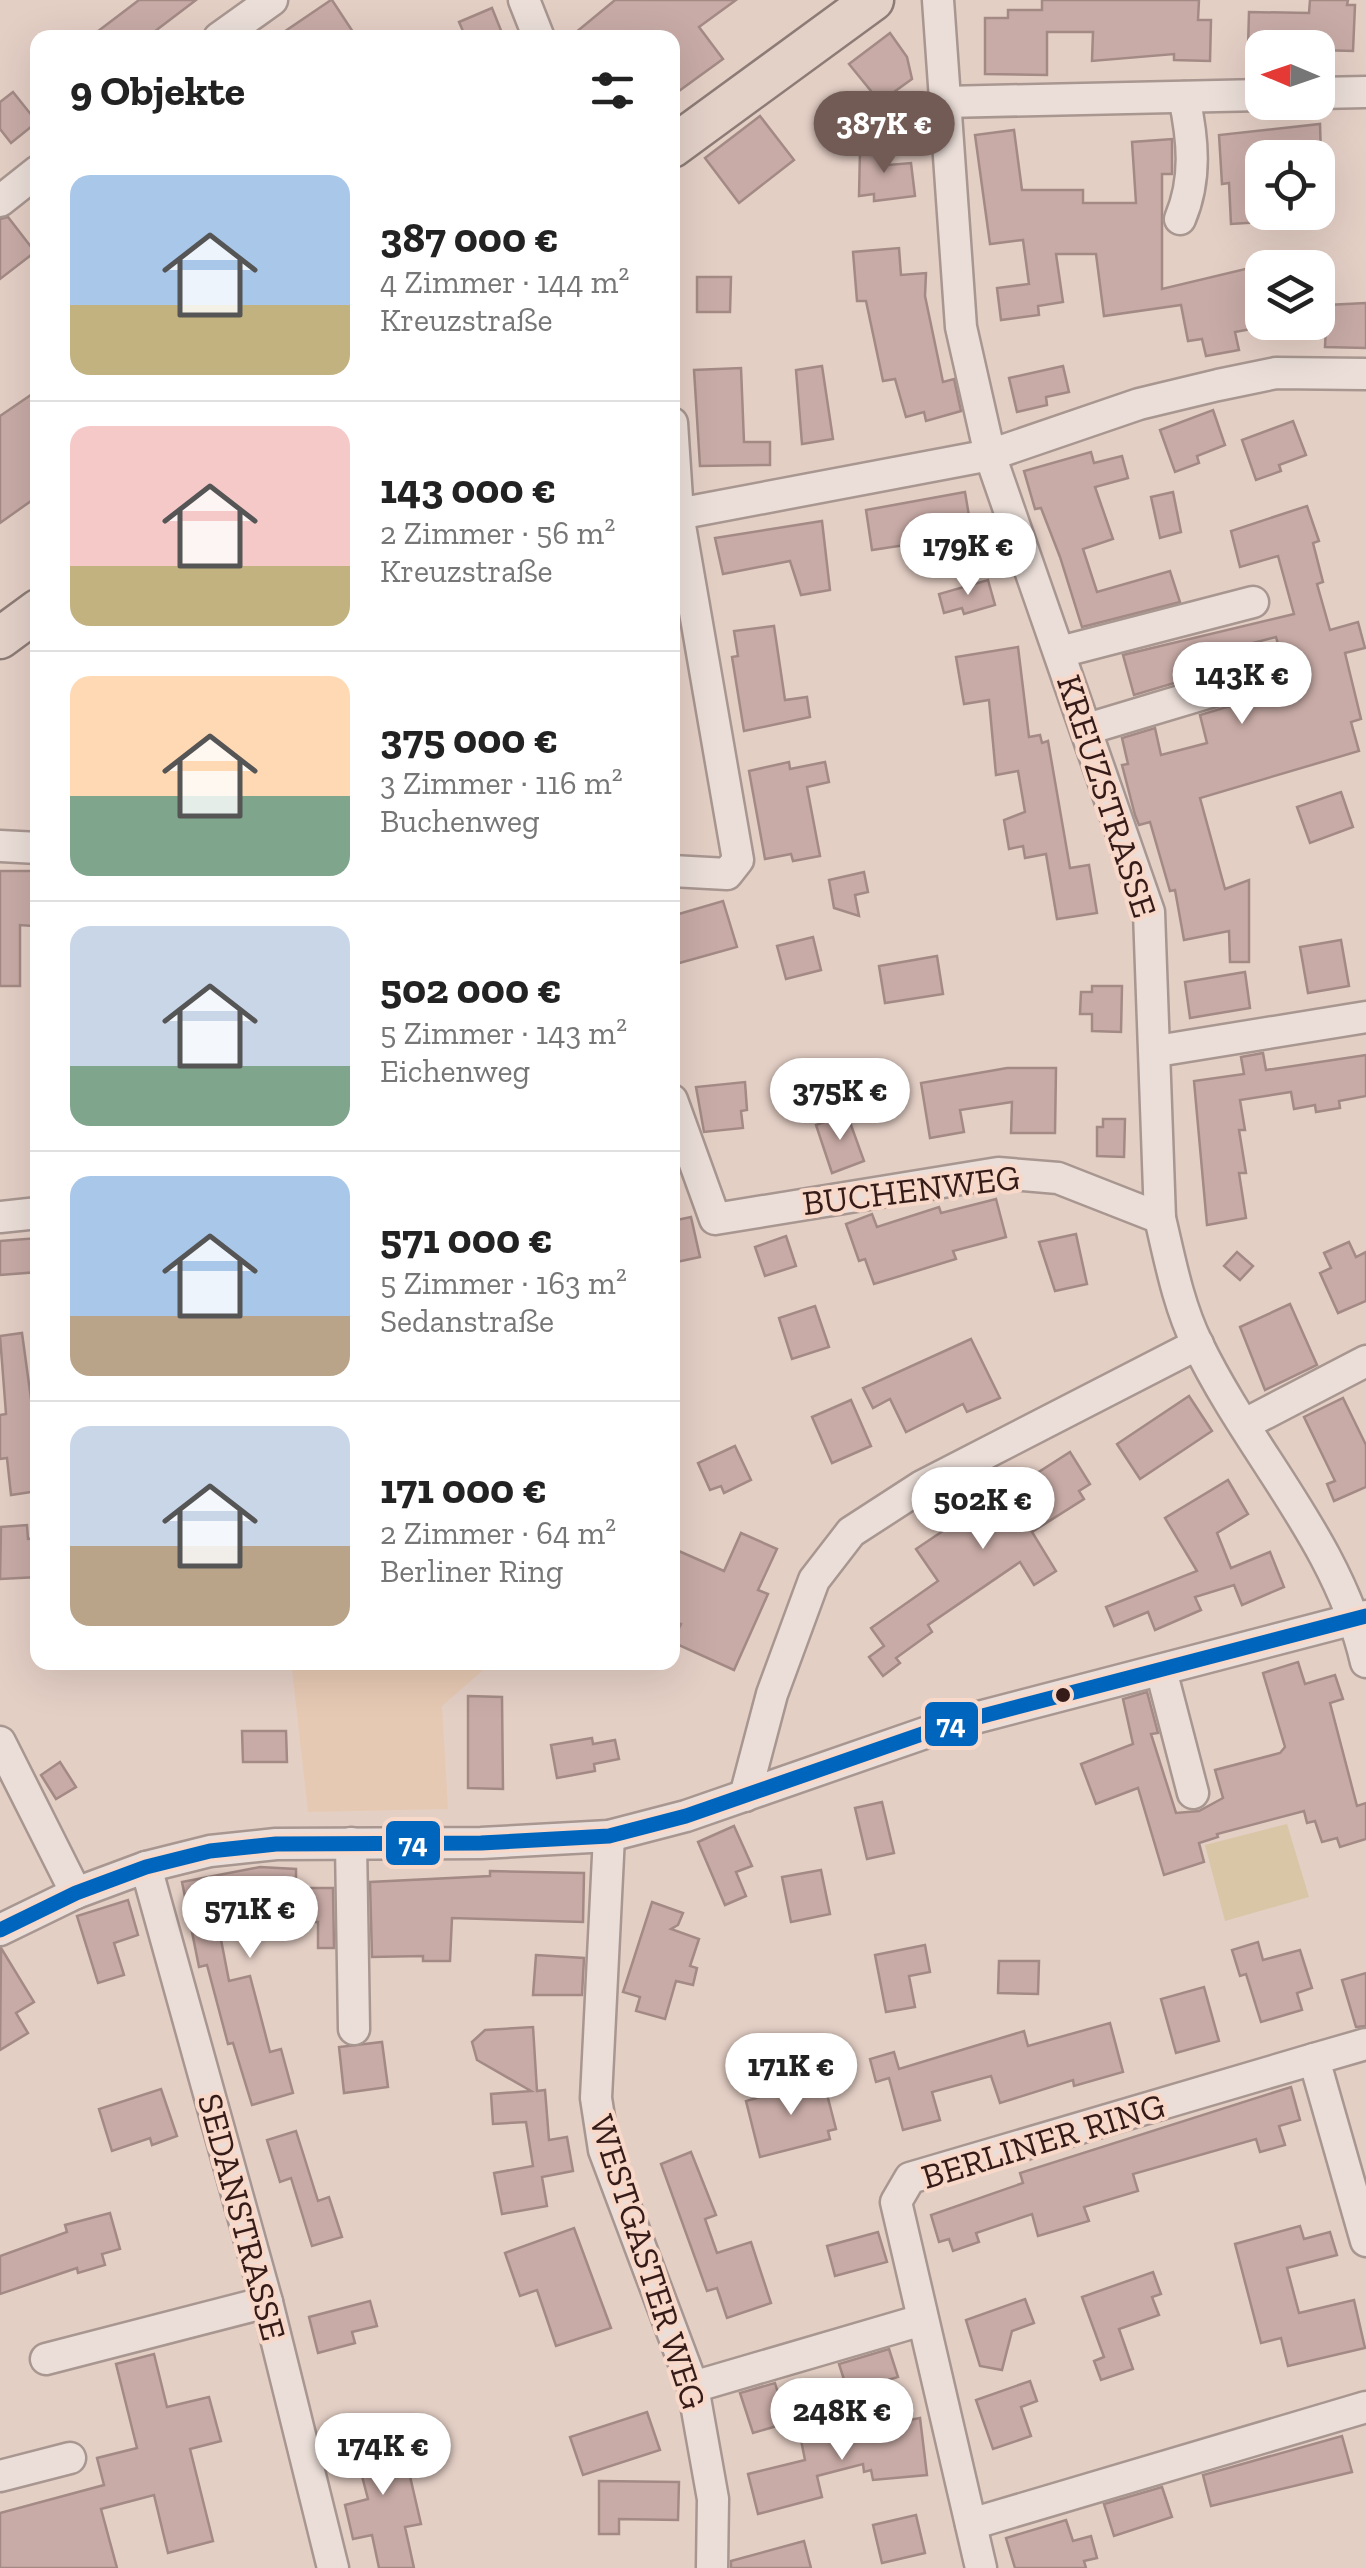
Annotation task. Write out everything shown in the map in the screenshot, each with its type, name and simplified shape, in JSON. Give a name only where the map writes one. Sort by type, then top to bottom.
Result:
[{"type":"main road","points":[[680,140],[873,0]]},
{"type":"main road","points":[[0,638],[30,616]]},
{"type":"street","points":[[229,30],[272,0]]},
{"type":"street","points":[[524,0],[535,30]]},
{"type":"street","name":"KREUZSTRASSE","points":[[938,0],[961,327],[990,456],[1149,912],[1157,1051],[1160,1218],[1180,1302],[1198,1344],[1361,1618],[1366,1662]]},
{"type":"street","points":[[1335,93],[1366,92]]},
{"type":"street","points":[[944,102],[1245,95]]},
{"type":"street","points":[[1180,219],[1192,191],[1192,134],[1184,97]]},
{"type":"street","points":[[0,201],[30,177]]},
{"type":"street","points":[[680,514],[990,456],[1139,404],[1218,385],[1276,374],[1366,374]]},
{"type":"street","points":[[680,526],[738,860],[727,874],[680,871]]},
{"type":"street","points":[[1060,652],[1252,602]]},
{"type":"street","points":[[1087,729],[1287,669]]},
{"type":"street","points":[[0,846],[30,848]]},
{"type":"street","points":[[1157,1051],[1366,1016]]},
{"type":"street","name":"BUCHENWEG","points":[[680,1122],[716,1219],[998,1173],[1058,1178],[1160,1218]]},
{"type":"street","points":[[0,1217],[30,1215]]},
{"type":"street","points":[[745,1796],[772,1694],[814,1580],[851,1532],[922,1486],[1198,1344]]},
{"type":"street","points":[[1245,1424],[1366,1360]]},
{"type":"street","points":[[0,1930],[76,1893],[146,1867],[210,1851],[276,1844],[609,1836],[745,1796],[948,1726],[1361,1618]]},
{"type":"street","points":[[1161,1670],[1193,1793]]},
{"type":"street","points":[[0,1742],[76,1893]]},
{"type":"street","name":"WESTGASTER WEG","points":[[609,1836],[596,2098],[604,2150],[693,2387],[713,2500],[712,2568]]},
{"type":"street","points":[[352,1844],[354,2028]]},
{"type":"street","name":"SEDANSTRASSE","points":[[146,1867],[267,2302],[332,2568]]},
{"type":"street","name":"BERLINER RING","points":[[981,2568],[896,2202],[910,2178],[1366,2044]]},
{"type":"street","points":[[1314,2059],[1366,2241]]},
{"type":"street","points":[[46,2359],[267,2302]]},
{"type":"street","points":[[693,2387],[922,2320]]},
{"type":"street","points":[[971,2524],[1366,2407]]},
{"type":"street","points":[[0,2476],[70,2458]]},
{"type":"shaded area","points":[[292,1670],[483,1670],[442,1706],[448,1809],[308,1812]]},
{"type":"shaded area","points":[[1287,1824],[1309,1897],[1225,1921],[1205,1845]]},
{"type":"building","points":[[139,0],[196,0],[157,30],[100,30]]},
{"type":"building","points":[[331,0],[352,30],[287,30]]},
{"type":"building","points":[[615,0],[736,0],[699,27],[723,59],[680,90],[680,30],[579,30]]},
{"type":"building","points":[[1042,0],[1199,0],[1198,20],[1211,20],[1210,61],[1174,60],[1174,54],[1092,61],[1093,32],[1047,32],[1047,75],[985,74],[985,18],[1008,18],[1008,10],[1042,10]]},
{"type":"building","points":[[1310,0],[1348,0],[1347,5],[1355,5],[1353,51],[1335,50],[1335,30],[1248,30],[1249,12],[1309,13]]},
{"type":"building","points":[[492,8],[501,30],[462,30],[459,22]]},
{"type":"building","points":[[890,33],[907,57],[912,79],[880,102],[849,64]]},
{"type":"building","points":[[13,92],[30,113],[30,128],[11,143],[0,129],[0,102]]},
{"type":"building","points":[[760,116],[794,160],[739,203],[705,158]]},
{"type":"building","points":[[1320,124],[1320,140],[1245,140],[1245,223],[1231,224],[1229,183],[1222,184],[1219,135]]},
{"type":"building","points":[[1014,130],[1022,190],[1083,190],[1083,203],[1136,203],[1132,142],[1172,139],[1172,174],[1162,174],[1162,289],[1245,269],[1245,330],[1235,332],[1239,350],[1206,356],[1202,339],[1188,341],[1181,305],[1104,316],[1096,254],[1056,254],[1063,302],[1038,306],[1039,315],[1001,320],[997,288],[1029,284],[1023,240],[990,244],[975,135]]},
{"type":"building","points":[[886,147],[888,165],[911,163],[915,196],[874,201],[874,194],[859,196],[860,150]]},
{"type":"building","points":[[8,217],[30,246],[30,256],[0,279],[0,219]]},
{"type":"building","points":[[899,248],[901,275],[926,273],[925,296],[943,382],[954,379],[961,411],[926,421],[924,412],[906,417],[895,379],[883,381],[866,301],[857,301],[853,252]]},
{"type":"building","points":[[697,277],[731,277],[730,312],[697,312]]},
{"type":"building","points":[[1366,303],[1366,348],[1325,347],[1325,340],[1335,340],[1335,305]]},
{"type":"building","points":[[822,366],[833,439],[802,444],[796,370]]},
{"type":"building","points":[[1063,366],[1069,392],[1046,397],[1047,405],[1017,412],[1009,378]]},
{"type":"building","points":[[741,368],[744,442],[770,442],[770,465],[700,466],[694,370]]},
{"type":"building","points":[[30,395],[30,502],[0,523],[0,416]]},
{"type":"building","points":[[1213,410],[1225,445],[1197,456],[1199,463],[1175,472],[1160,430]]},
{"type":"building","points":[[1293,421],[1306,455],[1279,465],[1281,471],[1256,480],[1242,440]]},
{"type":"building","points":[[1091,452],[1094,463],[1122,456],[1128,478],[1095,487],[1113,539],[1083,549],[1097,592],[1170,571],[1180,602],[1082,627],[1060,557],[1041,508],[1035,509],[1024,471]]},
{"type":"building","points":[[965,492],[971,528],[911,537],[912,544],[872,550],[866,510]]},
{"type":"building","points":[[1173,492],[1181,532],[1160,538],[1151,497]]},
{"type":"building","points":[[1307,506],[1319,541],[1313,543],[1323,582],[1317,584],[1330,630],[1358,622],[1365,648],[1345,653],[1361,719],[1351,722],[1359,751],[1200,798],[1225,889],[1249,880],[1249,962],[1230,962],[1229,931],[1184,940],[1175,890],[1170,891],[1150,822],[1139,825],[1135,815],[1122,765],[1128,764],[1122,738],[1155,728],[1161,755],[1207,743],[1200,715],[1293,687],[1305,674],[1305,663],[1292,651],[1280,652],[1276,637],[1238,647],[1242,663],[1134,695],[1123,655],[1294,614],[1278,556],[1240,567],[1231,531]]},
{"type":"building","points":[[822,521],[830,590],[801,595],[790,561],[723,574],[715,538]]},
{"type":"building","points":[[988,580],[995,605],[964,614],[962,608],[944,613],[939,594]]},
{"type":"building","points":[[774,626],[785,700],[807,697],[810,717],[744,731],[732,657],[738,656],[734,631]]},
{"type":"building","points":[[1018,647],[1029,737],[1040,735],[1042,743],[1048,741],[1070,868],[1089,865],[1097,913],[1057,919],[1046,854],[1025,858],[1023,846],[1009,849],[1004,820],[1025,812],[1018,771],[996,775],[989,700],[964,704],[956,657]]},
{"type":"building","points":[[789,762],[790,769],[825,762],[829,782],[807,787],[820,856],[793,861],[791,854],[765,859],[749,771]]},
{"type":"building","points":[[1341,792],[1353,827],[1310,843],[1297,807]]},
{"type":"building","points":[[0,871],[30,871],[30,926],[20,925],[20,986],[0,986]]},
{"type":"building","points":[[864,872],[868,892],[855,895],[859,916],[834,908],[829,880]]},
{"type":"building","points":[[723,901],[737,947],[680,963],[680,914]]},
{"type":"building","points":[[813,937],[821,970],[786,979],[777,946]]},
{"type":"building","points":[[1341,940],[1349,986],[1308,993],[1300,947]]},
{"type":"building","points":[[937,956],[943,994],[885,1003],[879,966]]},
{"type":"building","points":[[1245,972],[1250,1008],[1190,1018],[1185,982]]},
{"type":"building","points":[[1092,986],[1122,986],[1121,1032],[1092,1031],[1092,1014],[1080,1014],[1081,992],[1092,992]]},
{"type":"building","points":[[1263,1053],[1266,1070],[1366,1055],[1366,1096],[1339,1101],[1340,1108],[1316,1112],[1315,1105],[1294,1109],[1291,1092],[1240,1100],[1245,1130],[1239,1130],[1246,1173],[1239,1173],[1246,1218],[1207,1225],[1194,1081],[1244,1074],[1241,1057]]},
{"type":"building","points":[[1007,1068],[1056,1068],[1055,1133],[1011,1133],[1012,1102],[960,1110],[964,1132],[930,1138],[921,1083]]},
{"type":"building","points":[[745,1082],[747,1110],[741,1111],[743,1128],[704,1132],[696,1087]]},
{"type":"building","points":[[847,1114],[864,1161],[832,1173],[816,1125]]},
{"type":"building","points":[[1103,1119],[1125,1119],[1124,1157],[1097,1156],[1097,1127],[1103,1127]]},
{"type":"building","points":[[996,1199],[1006,1237],[953,1251],[956,1259],[874,1284],[865,1259],[859,1261],[846,1224],[872,1214],[877,1227],[939,1207],[941,1213]]},
{"type":"building","points":[[691,1217],[700,1257],[680,1261],[680,1219]]},
{"type":"building","points":[[1076,1234],[1087,1284],[1055,1291],[1039,1242]]},
{"type":"building","points":[[786,1236],[796,1266],[765,1276],[755,1247]]},
{"type":"building","points":[[30,1239],[30,1273],[0,1275],[0,1241]]},
{"type":"building","points":[[1349,1242],[1356,1257],[1366,1252],[1366,1301],[1338,1313],[1320,1273],[1331,1268],[1324,1253]]},
{"type":"building","points":[[1237,1252],[1253,1266],[1240,1280],[1224,1266]]},
{"type":"building","points":[[1290,1304],[1317,1365],[1265,1390],[1240,1327]]},
{"type":"building","points":[[815,1306],[829,1347],[792,1359],[779,1318]]},
{"type":"building","points":[[22,1333],[30,1391],[30,1492],[11,1495],[7,1458],[0,1459],[0,1415],[6,1414],[0,1336]]},
{"type":"building","points":[[971,1339],[1000,1398],[967,1412],[963,1404],[906,1432],[890,1399],[873,1408],[863,1388]]},
{"type":"building","points":[[1189,1396],[1212,1431],[1140,1479],[1117,1444]]},
{"type":"building","points":[[1343,1398],[1366,1445],[1366,1487],[1334,1501],[1327,1484],[1335,1481],[1304,1417]]},
{"type":"building","points":[[851,1400],[871,1446],[832,1463],[812,1417]]},
{"type":"building","points":[[735,1446],[751,1480],[724,1493],[721,1486],[710,1490],[698,1463]]},
{"type":"building","points":[[1070,1452],[1090,1484],[1079,1491],[1084,1499],[1032,1532],[1056,1571],[1034,1585],[1020,1562],[928,1625],[932,1632],[896,1658],[900,1663],[883,1676],[869,1657],[884,1646],[871,1628],[938,1581],[916,1549],[980,1506],[974,1497],[1005,1478],[1012,1489]]},
{"type":"building","points":[[1228,1480],[1248,1514],[1217,1533],[1231,1568],[1270,1552],[1284,1587],[1242,1605],[1234,1585],[1195,1597],[1201,1610],[1155,1630],[1148,1612],[1114,1626],[1106,1607],[1197,1571],[1165,1518]]},
{"type":"building","points":[[27,1525],[30,1577],[0,1579],[1,1527]]},
{"type":"building","points":[[741,1533],[777,1549],[758,1590],[768,1594],[734,1670],[680,1646],[680,1552],[724,1571]]},
{"type":"building","points":[[1298,1662],[1305,1684],[1335,1675],[1343,1699],[1330,1703],[1357,1806],[1366,1803],[1366,1839],[1340,1847],[1337,1838],[1322,1842],[1315,1821],[1307,1823],[1304,1811],[1217,1834],[1218,1837],[1199,1843],[1204,1862],[1164,1875],[1138,1788],[1096,1804],[1081,1764],[1133,1744],[1123,1699],[1147,1692],[1158,1733],[1151,1734],[1176,1813],[1199,1811],[1223,1798],[1215,1770],[1280,1753],[1285,1747],[1263,1673]]},
{"type":"building","points":[[468,1696],[502,1697],[503,1789],[468,1788]]},
{"type":"building","points":[[242,1731],[286,1731],[287,1762],[243,1762]]},
{"type":"building","points":[[592,1738],[593,1744],[615,1740],[619,1759],[594,1764],[595,1771],[557,1778],[551,1745]]},
{"type":"building","points":[[60,1762],[76,1787],[56,1799],[41,1775]]},
{"type":"building","points":[[882,1802],[894,1853],[867,1859],[855,1808]]},
{"type":"building","points":[[734,1826],[752,1866],[736,1872],[746,1896],[725,1905],[698,1842]]},
{"type":"building","points":[[260,1867],[296,1869],[296,1888],[333,1888],[334,1948],[318,1948],[318,1922],[312,1922],[312,1910],[237,1907],[239,1914],[217,1919],[229,1981],[250,1976],[270,2052],[281,2049],[293,2093],[252,2105],[233,2043],[228,2044],[207,1965],[199,1967],[182,1882]]},
{"type":"building","points":[[821,1870],[830,1914],[791,1922],[782,1877]]},
{"type":"building","points":[[490,1871],[584,1873],[583,1922],[452,1918],[450,1961],[423,1961],[423,1956],[372,1957],[370,1882],[490,1876]]},
{"type":"building","points":[[128,1900],[138,1935],[114,1943],[124,1975],[98,1983],[77,1916]]},
{"type":"building","points":[[652,1902],[683,1913],[678,1925],[671,1929],[699,1939],[690,1966],[697,1968],[693,1985],[676,1981],[665,2019],[636,2011],[640,1997],[623,1992]]},
{"type":"building","points":[[1258,1942],[1263,1960],[1300,1950],[1312,1988],[1297,1993],[1302,2010],[1261,2022],[1246,1974],[1240,1976],[1232,1950]]},
{"type":"building","points":[[925,1945],[930,1972],[909,1976],[915,2007],[886,2012],[875,1955]]},
{"type":"building","points":[[1,1948],[34,2002],[16,2013],[28,2033],[0,2050]]},
{"type":"building","points":[[536,1955],[584,1958],[582,1995],[533,1995]]},
{"type":"building","points":[[999,1961],[1039,1961],[1038,1994],[998,1993]]},
{"type":"building","points":[[1366,1973],[1366,2026],[1356,2027],[1342,1980]]},
{"type":"building","points":[[1204,1987],[1219,2041],[1176,2053],[1161,1999]]},
{"type":"building","points":[[1110,2023],[1123,2072],[1074,2086],[1073,2080],[1000,2103],[991,2076],[932,2092],[940,2120],[903,2130],[889,2078],[876,2082],[870,2059],[894,2052],[899,2069],[1024,2031],[1028,2046]]},
{"type":"building","points":[[533,2027],[537,2091],[545,2090],[549,2140],[567,2137],[573,2171],[542,2177],[547,2206],[502,2214],[494,2173],[533,2166],[526,2122],[493,2124],[491,2094],[531,2091],[477,2060],[472,2042],[485,2030]]},
{"type":"building","points":[[382,2042],[388,2087],[344,2093],[339,2047]]},
{"type":"building","points":[[823,2079],[836,2129],[828,2131],[830,2139],[760,2157],[746,2101]]},
{"type":"building","points":[[1291,2087],[1300,2120],[1279,2126],[1285,2145],[1260,2152],[1256,2139],[1133,2174],[1138,2191],[1084,2207],[1089,2221],[1038,2236],[1032,2214],[976,2233],[979,2242],[953,2251],[949,2239],[939,2242],[931,2215],[1023,2183],[1020,2173]]},
{"type":"building","points":[[161,2089],[177,2136],[152,2145],[150,2138],[112,2151],[99,2109]]},
{"type":"building","points":[[296,2131],[318,2201],[329,2197],[342,2237],[312,2246],[291,2178],[280,2182],[267,2140]]},
{"type":"building","points":[[691,2152],[716,2215],[705,2219],[717,2253],[751,2242],[771,2303],[727,2318],[717,2288],[707,2291],[661,2164]]},
{"type":"building","points":[[110,2213],[120,2249],[102,2254],[105,2265],[78,2273],[77,2268],[0,2294],[0,2256],[67,2232],[65,2225]]},
{"type":"building","points":[[1300,2226],[1304,2239],[1330,2232],[1337,2255],[1287,2268],[1299,2313],[1354,2300],[1365,2348],[1288,2366],[1281,2338],[1261,2343],[1235,2244]]},
{"type":"building","points":[[574,2228],[611,2328],[556,2346],[537,2290],[520,2296],[505,2253]]},
{"type":"building","points":[[878,2232],[887,2262],[835,2276],[827,2246]]},
{"type":"building","points":[[1153,2272],[1161,2294],[1152,2297],[1159,2315],[1119,2329],[1133,2369],[1101,2380],[1094,2361],[1104,2357],[1082,2297]]},
{"type":"building","points":[[1025,2299],[1034,2323],[1012,2331],[1002,2370],[980,2366],[966,2320]]},
{"type":"building","points":[[370,2301],[377,2326],[352,2332],[355,2343],[318,2353],[309,2317]]},
{"type":"building","points":[[889,2349],[898,2377],[848,2392],[839,2364]]},
{"type":"building","points":[[154,2354],[167,2407],[209,2397],[221,2441],[190,2449],[213,2541],[168,2553],[154,2495],[101,2509],[117,2568],[0,2568],[0,2513],[104,2485],[97,2458],[137,2448],[116,2364]]},
{"type":"building","points":[[1030,2381],[1037,2401],[1021,2407],[1031,2436],[993,2449],[976,2400]]},
{"type":"building","points":[[775,2383],[787,2423],[753,2433],[740,2393]]},
{"type":"building","points":[[647,2412],[660,2450],[583,2475],[570,2437]]},
{"type":"building","points":[[920,2418],[927,2475],[873,2480],[871,2470],[864,2472],[863,2464],[817,2476],[822,2497],[758,2514],[748,2474],[805,2460],[801,2440]]},
{"type":"building","points":[[388,2421],[401,2474],[409,2472],[421,2524],[405,2527],[414,2568],[379,2568],[372,2535],[353,2539],[345,2505],[368,2499],[350,2430]]},
{"type":"building","points":[[1342,2436],[1352,2472],[1211,2506],[1203,2475]]},
{"type":"building","points":[[599,2481],[679,2482],[678,2520],[619,2519],[619,2534],[599,2534]]},
{"type":"building","points":[[1162,2487],[1172,2517],[1114,2536],[1104,2504]]},
{"type":"building","points":[[916,2515],[925,2553],[882,2563],[873,2525]]},
{"type":"building","points":[[1066,2520],[1073,2541],[1091,2536],[1097,2558],[1084,2561],[1086,2568],[1015,2568],[1006,2538]]},
{"type":"building","points":[[804,2541],[811,2568],[731,2568],[731,2561]]},
{"type":"transit line","name":"74","points":[[0,1930],[76,1893],[146,1867],[210,1851],[276,1844],[481,1843],[609,1836],[686,1816],[948,1725],[1366,1616]]}]
